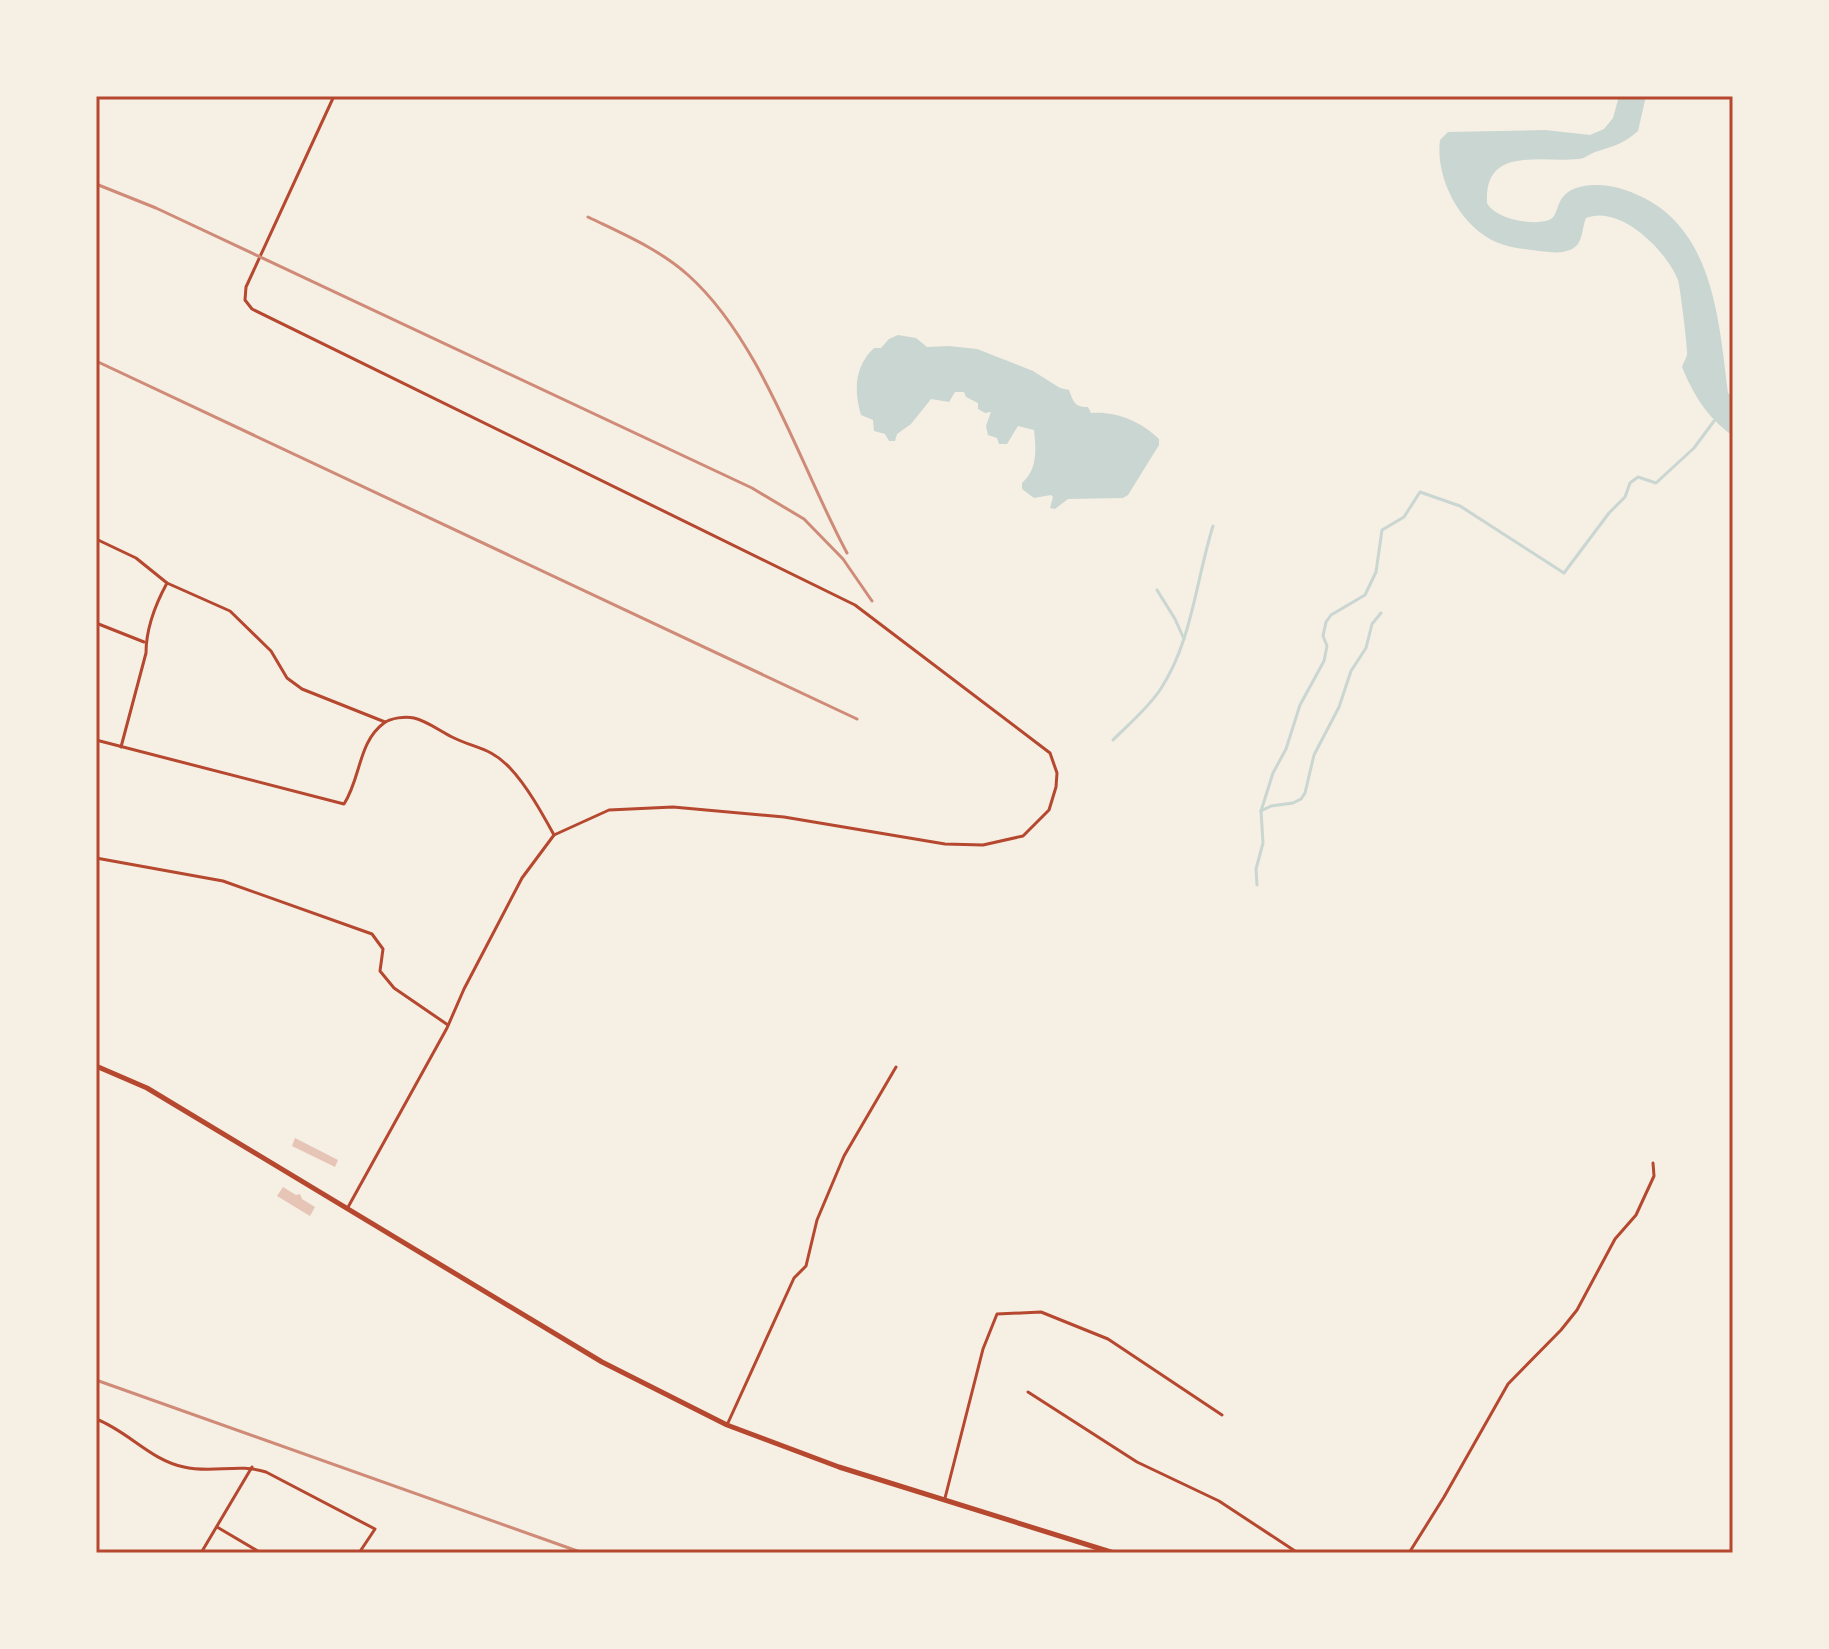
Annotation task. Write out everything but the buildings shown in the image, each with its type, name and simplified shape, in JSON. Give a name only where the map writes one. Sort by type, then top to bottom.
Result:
[{"type":"main road","points":[[96,1066],[147,1088],[602,1362],[727,1425],[839,1467],[1114,1553]]},
{"type":"street","points":[[334,96],[246,287],[245,300],[252,309],[855,605],[1050,753],[1057,773],[1053,801],[1033,828],[1023,836],[983,845],[945,844],[784,817],[673,807],[609,810],[554,835],[522,878],[448,1025],[347,1209]]},
{"type":"street","points":[[96,539],[136,558],[167,583],[230,611],[271,651],[287,678],[302,689],[385,722]]},
{"type":"street","points":[[121,747],[146,653],[145,642],[156,604],[167,583]]},
{"type":"street","points":[[96,623],[145,642]]},
{"type":"street","points":[[96,740],[344,804],[352,791],[365,746],[385,722],[413,717],[457,739],[485,748],[513,771],[554,835]]},
{"type":"street","points":[[96,858],[223,881],[372,934],[383,949],[380,971],[387,980],[448,1025]]},
{"type":"street","points":[[727,1425],[794,1278],[806,1266],[817,1220],[844,1156],[896,1067]]},
{"type":"street","points":[[1409,1553],[1508,1384],[1577,1310],[1615,1239],[1636,1215],[1654,1176],[1653,1163]]},
{"type":"street","points":[[944,1501],[983,1349],[997,1314],[1041,1312],[1108,1339],[1222,1415]]},
{"type":"street","points":[[1028,1392],[1137,1462],[1212,1497],[1298,1553]]},
{"type":"street","points":[[96,1419],[126,1432],[164,1460],[184,1467],[206,1470],[252,1467],[266,1472],[375,1529],[359,1553]]},
{"type":"street","points":[[201,1553],[252,1467]]},
{"type":"street","points":[[217,1527],[261,1553]]},
{"type":"shaded area","points":[[1619,96],[1646,96],[1638,131],[1618,144],[1580,159],[1532,159],[1505,165],[1495,172],[1489,185],[1487,203],[1491,209],[1506,217],[1542,222],[1553,218],[1561,199],[1571,190],[1603,185],[1633,193],[1665,211],[1684,231],[1708,281],[1716,308],[1728,393],[1733,397],[1733,436],[1709,413],[1687,378],[1682,367],[1687,351],[1678,280],[1663,256],[1640,232],[1613,218],[1599,215],[1586,218],[1580,241],[1566,251],[1512,247],[1496,242],[1471,225],[1446,185],[1439,155],[1440,140],[1448,132],[1545,130],[1590,135],[1604,129],[1613,118]]},
{"type":"shaded area","points":[[898,335],[916,338],[927,347],[977,349],[1033,371],[1060,388],[1069,390],[1075,403],[1088,407],[1091,413],[1136,422],[1159,439],[1159,445],[1128,495],[1123,498],[1068,499],[1055,509],[1050,508],[1051,495],[1034,498],[1022,489],[1035,458],[1034,430],[1018,426],[1007,444],[999,444],[997,438],[988,435],[986,426],[991,412],[978,409],[978,403],[966,397],[964,392],[955,392],[949,402],[931,399],[911,424],[897,434],[895,441],[889,441],[885,434],[874,431],[873,420],[861,415],[857,380],[867,355]]},
{"type":"waterway","points":[[1257,885],[1256,869],[1263,843],[1261,811],[1300,705],[1324,661],[1326,622],[1331,615],[1365,595],[1376,572],[1382,530],[1404,517],[1420,492],[1460,506],[1564,573],[1609,513],[1625,497],[1630,483],[1638,477],[1656,483],[1694,448],[1714,421]]},
{"type":"waterway","points":[[1113,740],[1149,704],[1171,671],[1186,631],[1213,526]]},
{"type":"waterway","points":[[1157,590],[1184,639]]},
{"type":"waterway","points":[[1261,811],[1271,806],[1293,803],[1305,793],[1314,755],[1339,707],[1351,671],[1366,648],[1372,624],[1381,613]]},
{"type":"railway","points":[[96,184],[156,208],[752,488],[804,519],[843,559],[872,601]]},
{"type":"railway","points":[[588,217],[665,257],[714,302],[737,334],[778,406],[847,553]]},
{"type":"railway","points":[[96,361],[857,719]]},
{"type":"railway","points":[[96,1380],[583,1553]]}]
